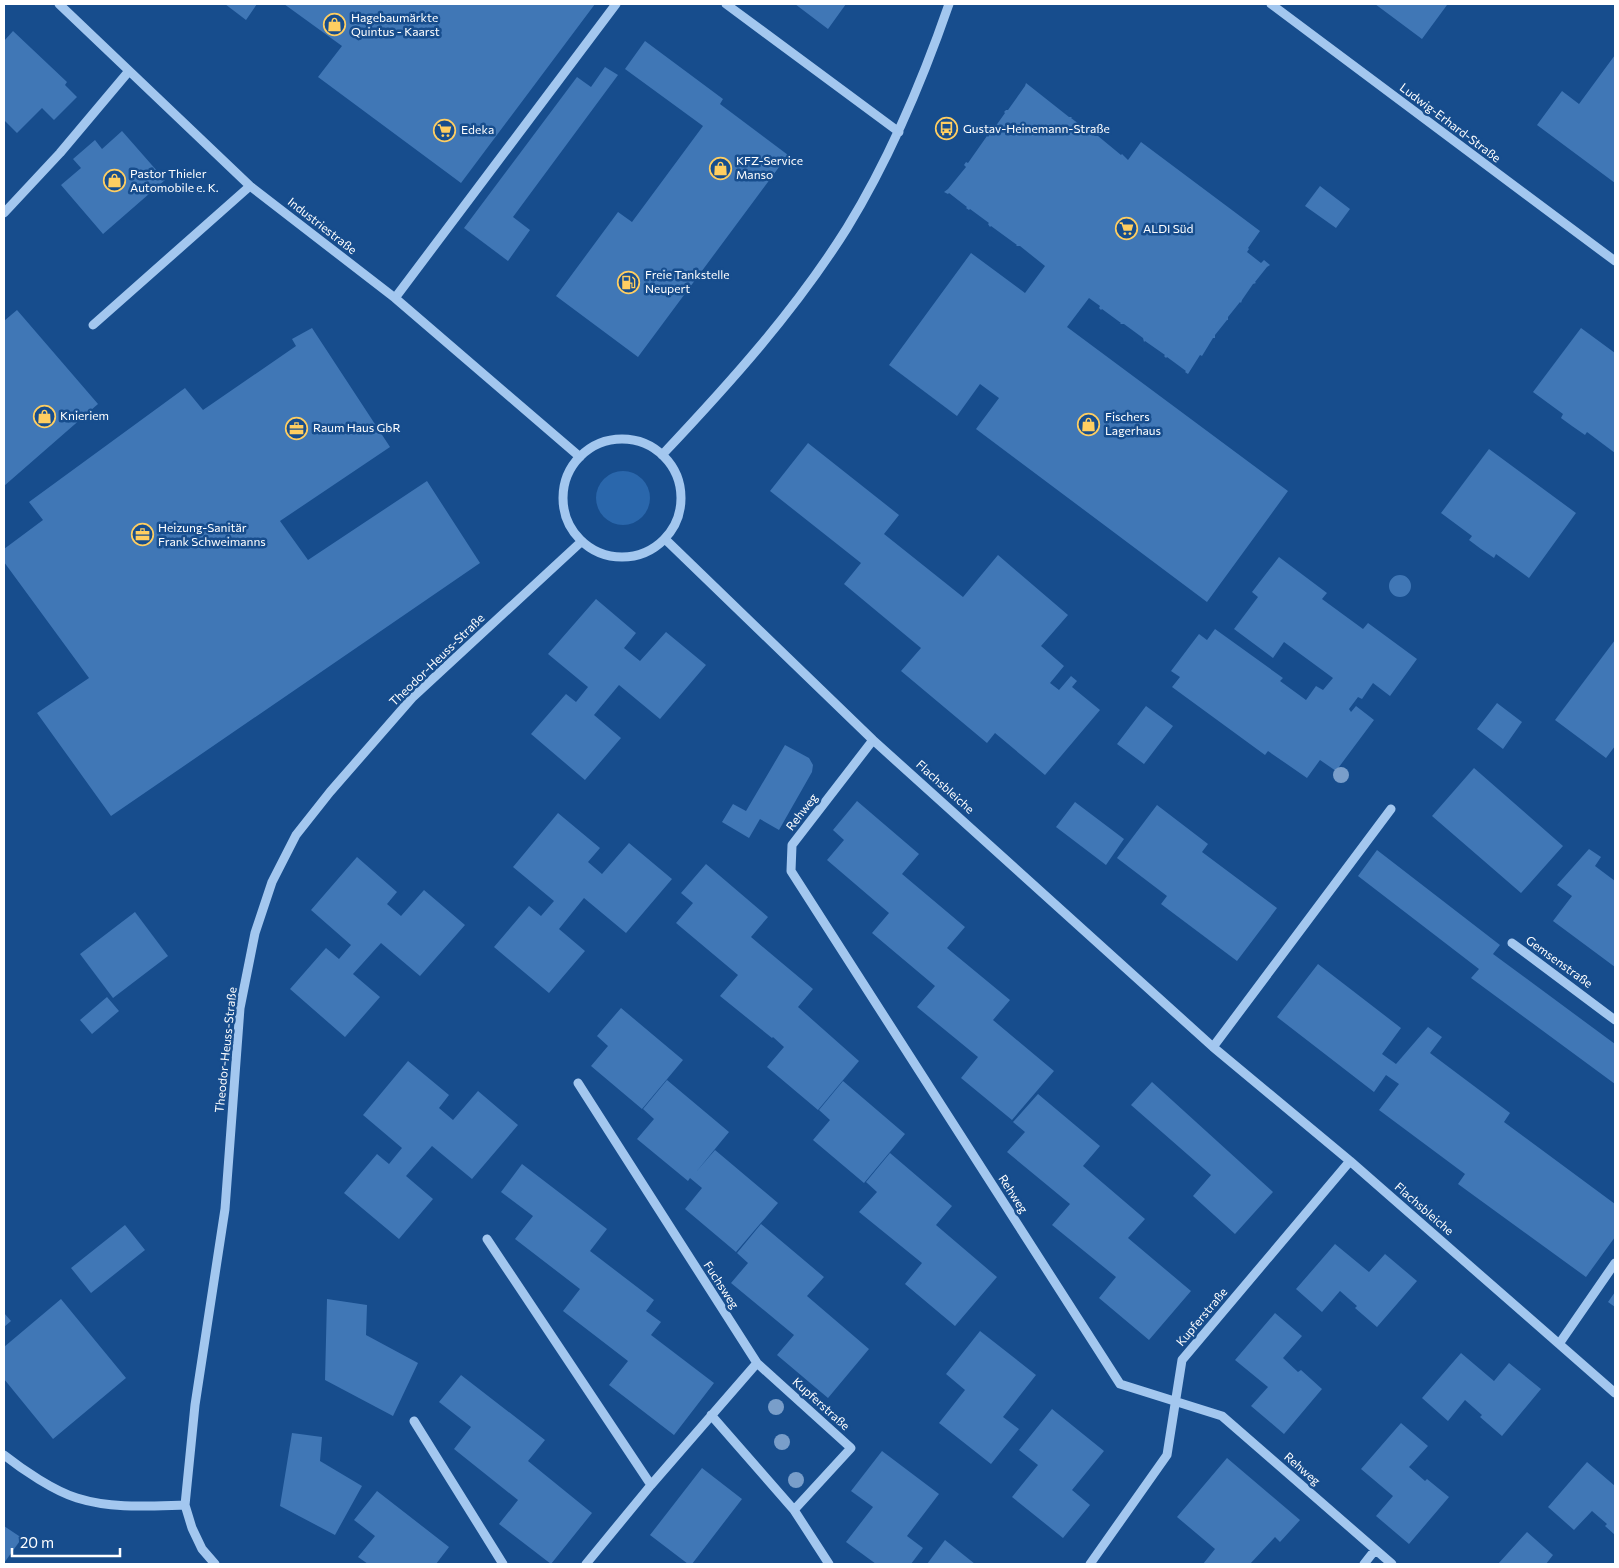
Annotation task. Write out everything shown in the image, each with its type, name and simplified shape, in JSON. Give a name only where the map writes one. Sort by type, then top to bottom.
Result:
[{"type":"street","name":"Industriestraße","points":[[59,4],[250,186],[395,298],[580,457]]},
{"type":"street","points":[[395,298],[616,4]]},
{"type":"street","points":[[726,4],[899,132]]},
{"type":"street","points":[[662,455],[767,339],[803,292],[847,228],[899,132],[949,4]]},
{"type":"street","name":"Ludwig-Erhard-Straße","points":[[1271,4],[1615,261]]},
{"type":"street","points":[[4,213],[60,152],[129,71]]},
{"type":"street","points":[[93,325],[250,186]]},
{"type":"street","points":[[630,439],[647,445],[662,455],[676,473],[681,496],[677,519],[665,539],[646,552],[624,558],[601,554],[582,541],[568,523],[563,500],[566,477],[580,457],[594,446],[612,440],[630,439]]},
{"type":"street","name":"Flachsbleiche","points":[[665,539],[873,740],[1213,1047],[1350,1161],[1615,1392]]},
{"type":"street","name":"Theodor-Heuss-Straße","points":[[185,1505],[195,1405],[225,1209],[240,1008],[255,933],[272,882],[296,835],[330,792],[412,698],[582,541]]},
{"type":"street","name":"Rehweg","points":[[873,740],[792,845],[790,871],[1120,1384],[1222,1416],[1392,1564]]},
{"type":"street","points":[[1213,1047],[1391,809]]},
{"type":"street","name":"Gemsenstraße","points":[[1512,943],[1615,1020]]},
{"type":"street","name":"Fuchsweg","points":[[578,1084],[756,1363]]},
{"type":"street","name":"Kupferstraße","points":[[1090,1564],[1167,1455],[1182,1360],[1350,1161]]},
{"type":"street","points":[[487,1239],[651,1485]]},
{"type":"street","points":[[1559,1344],[1615,1263]]},
{"type":"street","points":[[586,1564],[756,1363]]},
{"type":"street","name":"Kupferstraße","points":[[756,1363],[851,1448],[794,1510]]},
{"type":"street","points":[[711,1416],[794,1510],[829,1564]]},
{"type":"street","points":[[414,1421],[504,1564]]},
{"type":"street","points":[[4,1455],[41,1480],[76,1498],[129,1506],[185,1505],[192,1528],[202,1549],[215,1564]]},
{"type":"street","points":[[1364,1564],[1376,1550]]},
{"type":"shaded area","points":[[618,471],[628,471],[638,475],[646,483],[650,498],[646,513],[638,521],[628,525],[618,525],[608,521],[600,513],[596,503],[596,493],[600,483],[608,475]]},
{"type":"building","points":[[225,4],[257,4],[246,20]]},
{"type":"building","name":"Edeka","points":[[284,4],[595,4],[461,183],[318,77],[342,46]]},
{"type":"building","points":[[795,4],[846,4],[828,29]]},
{"type":"building","points":[[1375,4],[1444,4],[1447,5],[1422,39]]},
{"type":"building","points":[[13,31],[67,82],[65,85],[77,97],[54,120],[42,108],[17,133],[4,120],[4,41]]},
{"type":"building","points":[[645,41],[723,99],[720,104],[788,155],[638,357],[556,296],[618,212],[632,222],[703,126],[625,69]]},
{"type":"building","points":[[1615,55],[1615,183],[1537,125],[1562,91],[1579,104]]},
{"type":"building","points":[[605,67],[618,75],[513,217],[530,230],[508,261],[464,228],[577,77],[591,87]]},
{"type":"building","points":[[1026,83],[1128,160],[1141,142],[1260,231],[1247,252],[1261,263],[1264,260],[1270,265],[1228,317],[1228,320],[1215,335],[1215,338],[1213,338],[1202,356],[1200,355],[1188,374],[1166,358],[1165,355],[1144,342],[1143,338],[1124,324],[1120,324],[1101,310],[1100,306],[1089,298],[1067,327],[1288,491],[1207,602],[976,429],[999,398],[980,384],[957,416],[889,365],[971,253],[1025,293],[1045,266],[1020,246],[1016,246],[990,227],[989,223],[966,208],[949,193],[944,192],[966,167],[964,165],[966,162],[968,163],[988,137]]},
{"type":"building","name":"Pastor Thieler Automobile e. K.","points":[[122,131],[165,180],[103,234],[61,185],[81,168],[73,159],[95,140],[102,149]]},
{"type":"building","points":[[1320,186],[1350,209],[1336,228],[1305,206]]},
{"type":"building","name":"Knieriem","points":[[17,310],[98,404],[4,486],[4,321]]},
{"type":"building","points":[[312,328],[390,447],[280,521],[308,560],[427,481],[480,563],[111,816],[37,713],[89,678],[4,562],[4,549],[43,520],[29,502],[185,388],[203,410],[296,346],[292,339]]},
{"type":"building","points":[[1581,328],[1615,353],[1615,453],[1587,432],[1585,435],[1561,418],[1563,414],[1533,392]]},
{"type":"building","points":[[808,443],[899,515],[884,534],[963,597],[998,555],[1068,615],[1041,646],[1064,666],[1050,683],[1059,690],[1071,676],[1077,681],[1072,687],[1100,710],[1045,775],[995,733],[987,743],[901,671],[921,648],[844,584],[861,563],[770,491]]},
{"type":"building","points":[[1489,449],[1576,513],[1529,578],[1496,554],[1494,558],[1481,549],[1469,540],[1472,536],[1441,513]]},
{"type":"building","points":[[1279,557],[1327,593],[1322,599],[1363,629],[1368,623],[1417,659],[1390,696],[1373,683],[1362,699],[1358,697],[1349,709],[1351,712],[1356,706],[1374,720],[1336,771],[1320,760],[1307,778],[1268,751],[1265,755],[1172,687],[1180,677],[1171,671],[1199,634],[1207,640],[1215,629],[1283,678],[1280,681],[1306,700],[1316,686],[1323,690],[1333,678],[1284,642],[1273,658],[1234,629],[1258,597],[1252,592]]},
{"type":"building","points":[[1400,575],[1408,578],[1411,586],[1408,594],[1400,597],[1392,594],[1389,586],[1392,578]]},
{"type":"building","points":[[596,599],[636,633],[624,648],[640,661],[666,632],[706,665],[660,719],[619,685],[594,715],[621,738],[585,780],[531,734],[566,694],[576,702],[588,687],[548,654]]},
{"type":"building","points":[[1615,640],[1615,746],[1606,758],[1555,720]]},
{"type":"building","points":[[1497,703],[1522,722],[1503,749],[1477,729]]},
{"type":"building","points":[[1146,706],[1173,726],[1144,764],[1117,744]]},
{"type":"building","points":[[785,745],[809,758],[813,765],[812,772],[779,830],[760,819],[749,838],[722,822],[733,804],[746,811]]},
{"type":"building","points":[[1474,768],[1563,846],[1521,893],[1432,816]]},
{"type":"building","points":[[857,801],[919,854],[902,874],[965,927],[947,948],[1010,1000],[993,1020],[1054,1071],[1012,1120],[961,1078],[978,1057],[917,1007],[935,986],[872,933],[889,913],[827,860],[844,840],[833,830]]},
{"type":"building","points":[[1075,802],[1124,839],[1106,865],[1056,827]]},
{"type":"building","points":[[1157,805],[1208,844],[1202,852],[1277,908],[1237,961],[1161,904],[1167,896],[1117,858]]},
{"type":"building","points":[[558,813],[600,848],[588,862],[602,874],[629,843],[672,879],[626,933],[584,898],[559,929],[585,951],[549,993],[494,947],[529,906],[541,916],[554,901],[513,867]]},
{"type":"building","points":[[1589,849],[1601,857],[1595,866],[1615,881],[1615,967],[1553,921],[1572,896],[1557,885]]},
{"type":"building","points":[[1377,850],[1500,945],[1493,954],[1615,1044],[1615,1084],[1471,978],[1479,969],[1358,876]]},
{"type":"building","points":[[357,857],[397,892],[387,904],[401,916],[424,890],[465,925],[420,976],[381,943],[353,974],[380,997],[345,1037],[290,989],[326,948],[339,959],[351,945],[311,910]]},
{"type":"building","points":[[706,864],[768,917],[751,937],[813,989],[798,1007],[859,1061],[818,1110],[767,1067],[784,1047],[720,996],[738,975],[676,923],[693,903],[681,893]]},
{"type":"building","points":[[135,912],[168,956],[113,998],[80,954]]},
{"type":"building","points":[[1318,964],[1401,1028],[1382,1054],[1396,1064],[1428,1027],[1442,1037],[1430,1053],[1510,1113],[1504,1122],[1615,1204],[1615,1237],[1586,1277],[1458,1184],[1465,1174],[1379,1110],[1399,1084],[1386,1075],[1374,1092],[1277,1017]]},
{"type":"building","points":[[107,997],[119,1011],[92,1034],[80,1020]]},
{"type":"building","points":[[621,1008],[683,1060],[642,1109],[591,1066],[608,1046],[597,1036]]},
{"type":"building","points":[[408,1061],[449,1095],[439,1108],[453,1120],[478,1091],[518,1125],[472,1179],[432,1146],[406,1176],[433,1199],[399,1239],[344,1193],[377,1154],[389,1164],[402,1148],[363,1115]]},
{"type":"building","points":[[667,1080],[729,1132],[696,1172],[715,1150],[778,1203],[736,1252],[685,1209],[702,1188],[690,1178],[688,1181],[637,1139],[654,1119],[643,1109]]},
{"type":"building","points":[[843,1081],[905,1134],[864,1183],[813,1140],[830,1120],[819,1110]]},
{"type":"building","points":[[1152,1082],[1273,1192],[1235,1234],[1193,1196],[1211,1175],[1131,1105]]},
{"type":"building","points":[[1038,1094],[1100,1146],[1083,1166],[1145,1219],[1128,1238],[1191,1291],[1149,1340],[1099,1298],[1116,1277],[1052,1225],[1070,1204],[1007,1152],[1025,1132],[1013,1122]]},
{"type":"building","points":[[890,1153],[952,1206],[936,1225],[997,1277],[955,1326],[905,1284],[922,1263],[859,1212],[877,1192],[866,1182]]},
{"type":"building","points":[[522,1164],[607,1229],[590,1251],[654,1300],[646,1311],[661,1322],[651,1335],[714,1383],[674,1435],[609,1385],[628,1361],[563,1311],[580,1289],[515,1239],[533,1216],[501,1192]]},
{"type":"building","points":[[761,1224],[824,1277],[807,1296],[869,1349],[828,1398],[777,1355],[794,1335],[731,1283],[748,1263],[737,1253]]},
{"type":"building","points":[[125,1225],[145,1250],[91,1293],[71,1268]]},
{"type":"building","points":[[1335,1244],[1369,1272],[1385,1254],[1417,1281],[1377,1327],[1355,1308],[1357,1306],[1340,1291],[1322,1312],[1296,1289]]},
{"type":"building","points":[[1615,1292],[1615,1307],[1608,1302]]},
{"type":"building","points":[[61,1299],[126,1378],[53,1439],[4,1379],[4,1347]]},
{"type":"building","points":[[327,1299],[367,1305],[366,1335],[418,1363],[393,1416],[325,1380]]},
{"type":"building","points":[[4,1313],[11,1321],[4,1327]]},
{"type":"building","points":[[1275,1313],[1302,1336],[1283,1358],[1298,1372],[1301,1370],[1322,1389],[1284,1434],[1251,1406],[1268,1387],[1235,1360]]},
{"type":"building","points":[[980,1331],[1036,1375],[1003,1417],[1019,1429],[991,1464],[939,1423],[965,1390],[946,1374]]},
{"type":"building","points":[[1461,1353],[1494,1381],[1509,1363],[1541,1389],[1502,1436],[1480,1417],[1482,1415],[1465,1400],[1448,1421],[1422,1398]]},
{"type":"building","points":[[461,1375],[545,1440],[528,1461],[592,1513],[551,1564],[499,1524],[518,1500],[454,1449],[471,1427],[439,1402]]},
{"type":"building","points":[[1052,1409],[1104,1451],[1072,1490],[1090,1505],[1063,1538],[1012,1497],[1038,1465],[1019,1450]]},
{"type":"building","points":[[1401,1423],[1428,1446],[1409,1467],[1425,1481],[1427,1479],[1449,1497],[1409,1544],[1376,1516],[1393,1496],[1361,1469]]},
{"type":"building","points":[[292,1433],[322,1437],[320,1461],[362,1486],[335,1535],[280,1506]]},
{"type":"building","points":[[882,1451],[939,1494],[907,1536],[923,1548],[911,1564],[876,1564],[846,1542],[873,1507],[851,1491]]},
{"type":"building","points":[[1227,1458],[1300,1520],[1280,1542],[1275,1537],[1250,1564],[1203,1564],[1215,1549],[1177,1517]]},
{"type":"building","points":[[1587,1462],[1615,1486],[1615,1535],[1605,1526],[1607,1524],[1592,1511],[1574,1530],[1548,1507]]},
{"type":"building","points":[[702,1468],[742,1499],[692,1564],[688,1564],[650,1535]]},
{"type":"building","points":[[377,1491],[449,1547],[436,1564],[368,1564],[358,1557],[375,1536],[354,1520]]},
{"type":"building","points":[[4,1526],[22,1538],[4,1563]]},
{"type":"building","points":[[1527,1532],[1553,1555],[1546,1564],[1498,1564]]},
{"type":"building","points":[[945,1540],[975,1564],[927,1564]]},
{"type":"place","name":"Hagebaumärkte Quintus - Kaarst","points":[[335,25]]},
{"type":"place","name":"Gustav-Heinemann-Straße","points":[[947,129]]},
{"type":"place","name":"Edeka","points":[[445,130]]},
{"type":"place","name":"KFZ-Service Manso","points":[[720,168]]},
{"type":"place","name":"Pastor Thieler Automobile e. K.","points":[[114,181]]},
{"type":"place","name":"ALDI Süd","points":[[1127,229]]},
{"type":"place","name":"Freie Tankstelle Neupert","points":[[629,282]]},
{"type":"place","name":"Knieriem","points":[[44,416]]},
{"type":"place","name":"Fischers Lagerhaus","points":[[1089,424]]},
{"type":"place","name":"Raum Haus GbR","points":[[297,428]]},
{"type":"place","name":"Heizung-Sanitär Frank Schweimanns","points":[[142,535]]}]
